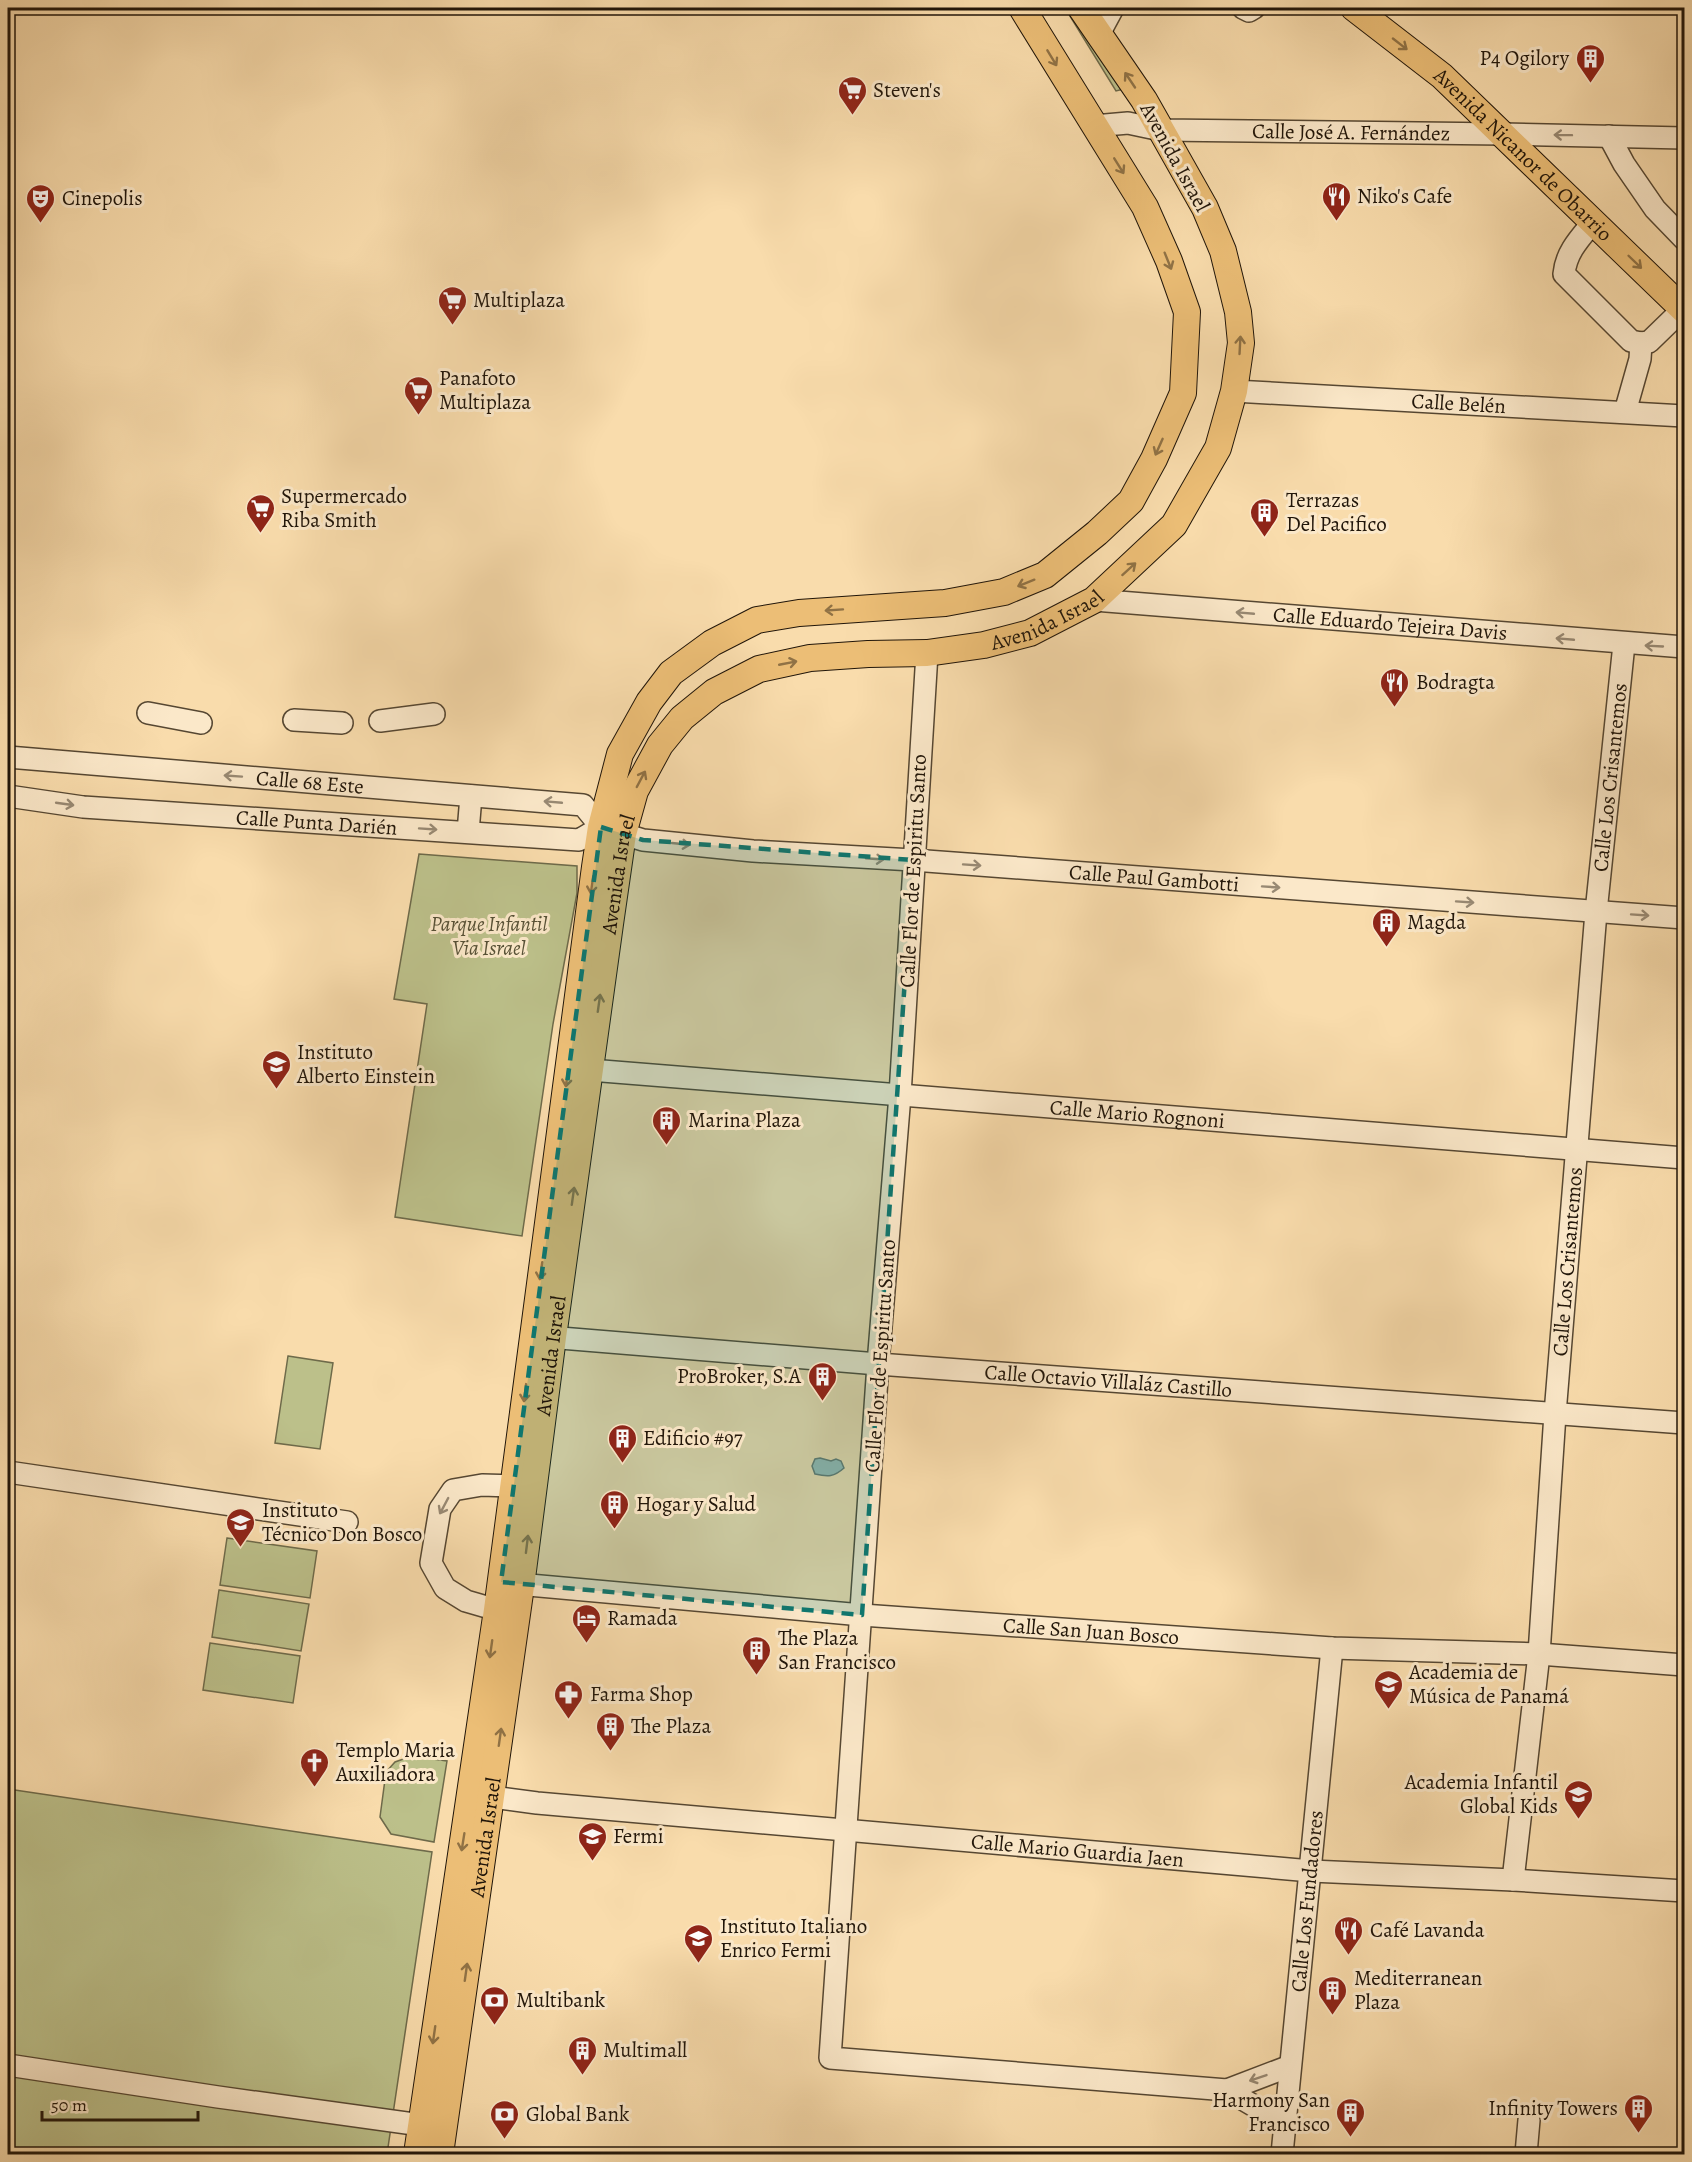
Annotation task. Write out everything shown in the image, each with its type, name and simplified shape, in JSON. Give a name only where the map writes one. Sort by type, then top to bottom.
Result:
[{"type":"main road","points":[[1022,8],[1094,126]]},
{"type":"main road","name":"Avenida Israel","points":[[440,2154],[481,1796],[612,830],[660,745],[682,718],[714,692],[759,669],[810,658],[927,653],[984,645],[1030,633],[1094,600],[1174,525],[1218,448],[1234,391],[1241,343],[1238,312],[1223,251],[1205,208],[1161,130],[1081,8]]},
{"type":"main road","name":"Avenida Nicanor de Obarrio","points":[[1354,8],[1442,76],[1684,309]]},
{"type":"main road","name":"Avenida Israel","points":[[417,2154],[481,1796],[497,1610],[511,1584],[514,1486],[590,1070],[620,754],[649,702],[671,673],[712,643],[757,620],[799,612],[945,603],[1004,592],[1045,576],[1131,501],[1154,459],[1183,393],[1187,312],[1169,261],[1145,207],[1094,126]]},
{"type":"street","points":[[1099,34],[1113,8]]},
{"type":"street","points":[[1243,8],[1249,11],[1254,8]]},
{"type":"street","name":"Calle José A. Fernández","points":[[1094,126],[1128,123],[1161,130],[1684,138]]},
{"type":"street","points":[[1609,136],[1624,164],[1655,209],[1684,239]]},
{"type":"street","points":[[1594,221],[1569,252],[1564,274],[1631,341],[1649,342],[1684,309]]},
{"type":"street","points":[[1625,412],[1640,359],[1641,343]]},
{"type":"street","name":"Calle Belén","points":[[1234,391],[1684,416]]},
{"type":"street","name":"Calle Eduardo Tejeira Davis","points":[[1094,600],[1684,647]]},
{"type":"street","name":"Calle Los Crisantemos","points":[[1513,1880],[1539,1654],[1596,912],[1624,644]]},
{"type":"street","name":"Calle Flor de Espiritu Santo","points":[[927,653],[900,1095],[878,1364],[830,2058],[1227,2090]]},
{"type":"street","points":[[148,713],[201,723]]},
{"type":"street","points":[[380,721],[434,714]]},
{"type":"street","points":[[294,720],[342,723]]},
{"type":"street","name":"Calle 68 Este","points":[[8,757],[583,805],[612,830]]},
{"type":"street","name":"Calle Punta Darién","points":[[8,796],[83,807],[579,840],[612,830]]},
{"type":"street","points":[[468,832],[471,796]]},
{"type":"street","name":"Calle Paul Gambotti","points":[[612,830],[643,840],[753,851],[913,860],[1684,918]]},
{"type":"street","name":"Calle Mario Rognoni","points":[[590,1070],[1684,1158]]},
{"type":"street","name":"Calle Octavio Villaláz Castillo","points":[[543,1336],[878,1364],[1684,1423]]},
{"type":"street","points":[[8,1472],[347,1522]]},
{"type":"street","points":[[497,1610],[466,1601],[445,1588],[431,1563],[440,1509],[453,1490],[482,1485],[514,1486]]},
{"type":"street","name":"Calle San Juan Bosco","points":[[511,1584],[862,1615],[1332,1648],[1539,1654],[1684,1665]]},
{"type":"street","name":"Calle Los Fundadores","points":[[1282,2154],[1332,1648]]},
{"type":"street","name":"Calle Mario Guardia Jaen","points":[[481,1796],[537,1803],[1311,1870],[1684,1891]]},
{"type":"street","points":[[8,2065],[422,2125]]},
{"type":"street","points":[[1227,2090],[1290,2066]]},
{"type":"street","points":[[1227,2090],[1285,2124]]},
{"type":"street","points":[[1526,2154],[1528,2120]]},
{"type":"highlighted area","points":[[601,827],[643,840],[913,860],[862,1615],[501,1582]]},
{"type":"green space","points":[[1065,8],[1075,8],[1128,88],[1116,91]]},
{"type":"green space","name":"Parque Infantil Via Israel","points":[[419,854],[577,866],[577,893],[553,1024],[522,1236],[395,1217],[427,1004],[394,999]]},
{"type":"green space","points":[[288,1356],[333,1363],[320,1449],[275,1443]]},
{"type":"green space","points":[[227,1538],[317,1551],[310,1598],[220,1585]]},
{"type":"green space","points":[[219,1590],[309,1604],[301,1651],[212,1637]]},
{"type":"green space","points":[[210,1643],[300,1656],[293,1703],[203,1690]]},
{"type":"green space","points":[[412,1756],[447,1761],[434,1842],[391,1834],[380,1817],[386,1772],[395,1762]]},
{"type":"green space","points":[[8,1789],[432,1852],[387,2154],[8,2154]]},
{"type":"water","points":[[815,1459],[841,1461],[844,1468],[831,1476],[815,1474],[812,1466]]},
{"type":"place","name":"P4 Ogilory","points":[[1590,84]]},
{"type":"place","name":"Steven's","points":[[852,116]]},
{"type":"place","name":"Niko's Cafe","points":[[1336,222]]},
{"type":"place","name":"Cinepolis","points":[[41,224]]},
{"type":"place","name":"Multiplaza","points":[[452,326]]},
{"type":"place","name":"Panafoto Multiplaza","points":[[418,416]]},
{"type":"place","name":"Supermercado Riba Smith","points":[[260,534]]},
{"type":"place","name":"Terrazas Del Pacifico","points":[[1265,538]]},
{"type":"place","name":"Bodragta","points":[[1395,708]]},
{"type":"place","name":"Magda","points":[[1386,948]]},
{"type":"place","name":"Instituto Alberto Einstein","points":[[276,1090]]},
{"type":"place","name":"Marina Plaza","points":[[667,1146]]},
{"type":"place","name":"ProBroker, S.A","points":[[822,1402]]},
{"type":"place","name":"Edificio #97","points":[[622,1464]]},
{"type":"place","name":"Hogar y Salud","points":[[615,1530]]},
{"type":"place","name":"Instituto Técnico Don Bosco","points":[[241,1548]]},
{"type":"place","name":"Ramada","points":[[586,1644]]},
{"type":"place","name":"The Plaza San Francisco","points":[[757,1676]]},
{"type":"place","name":"Academia de Música de Panamá","points":[[1388,1710]]},
{"type":"place","name":"Farma Shop","points":[[569,1720]]},
{"type":"place","name":"The Plaza","points":[[610,1752]]},
{"type":"place","name":"Templo Maria Auxiliadora","points":[[315,1788]]},
{"type":"place","name":"Academia Infantil Global Kids","points":[[1579,1820]]},
{"type":"place","name":"Fermi","points":[[592,1862]]},
{"type":"place","name":"Café Lavanda","points":[[1349,1956]]},
{"type":"place","name":"Instituto Italiano Enrico Fermi","points":[[699,1964]]},
{"type":"place","name":"Mediterranean Plaza","points":[[1333,2016]]},
{"type":"place","name":"Multibank","points":[[495,2026]]},
{"type":"place","name":"Multimall","points":[[582,2076]]},
{"type":"place","name":"Infinity Towers","points":[[1639,2134]]},
{"type":"place","name":"Harmony San Francisco","points":[[1351,2138]]},
{"type":"place","name":"Global Bank","points":[[505,2140]]}]
